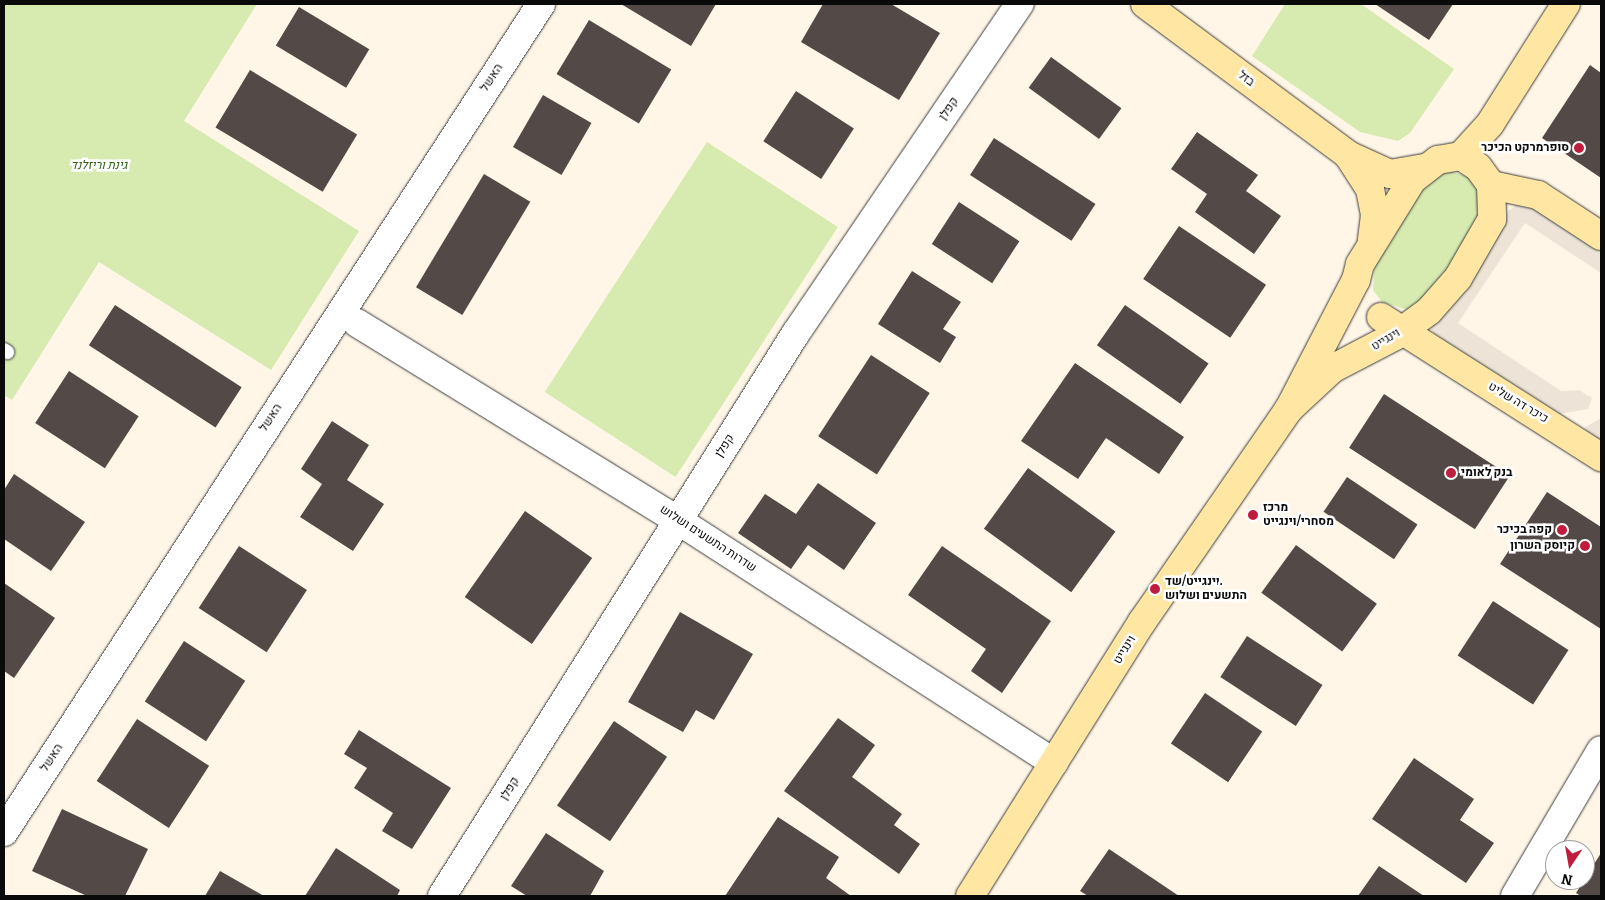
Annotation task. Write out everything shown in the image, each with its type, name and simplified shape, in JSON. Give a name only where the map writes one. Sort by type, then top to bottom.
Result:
[{"type":"street","name":"האשל","points":[[4,832],[541,4]]},
{"type":"street","name":"קפלן","points":[[442,896],[796,333],[1020,4]]},
{"type":"street","name":"בזל","points":[[1145,4],[1348,155],[1390,174],[1425,168]]},
{"type":"street","points":[[1477,169],[1490,124],[1566,4]]},
{"type":"street","name":"בזל","points":[[1348,155],[1370,189],[1375,215],[1371,245]]},
{"type":"street","points":[[1371,245],[1412,180],[1425,168],[1438,160],[1477,169],[1508,192],[1538,195],[1601,236]]},
{"type":"street","name":"וינגייט","points":[[1288,409],[1332,369],[1377,347],[1403,322],[1458,278],[1492,219],[1477,169]]},
{"type":"street","name":"וינגייט","points":[[970,896],[1142,622],[1288,409],[1356,280],[1371,245]]},
{"type":"street","points":[[1356,280],[1368,305],[1403,322]]},
{"type":"street","name":"כיכר דה שליט","points":[[1403,322],[1434,352],[1601,457]]},
{"type":"street","name":"שדרות התשעים ושלוש","points":[[357,323],[679,520],[1054,763]]},
{"type":"street","name":"כיכר דה שליט","points":[[1377,347],[1398,343],[1434,352]]},
{"type":"street","points":[[1515,896],[1601,750]]},
{"type":"green space","name":"גינת וריזלנד","points":[[4,4],[257,4],[184,121],[359,231],[271,370],[99,262],[12,400],[4,395]]},
{"type":"green space","points":[[1285,4],[1361,4],[1454,69],[1410,133],[1398,141],[1360,132],[1252,56]]},
{"type":"green space","points":[[707,142],[838,227],[676,477],[545,392]]},
{"type":"green space","points":[[1449,171],[1476,179],[1483,214],[1433,291],[1408,310],[1382,302],[1373,290],[1375,262],[1411,199],[1436,175]]},
{"type":"shaded area","points":[[1520,203],[1533,206],[1601,250],[1601,273],[1525,223],[1458,323],[1561,391],[1579,390],[1592,398],[1588,409],[1559,414],[1435,336],[1431,328],[1497,235],[1508,211]]},
{"type":"shaded area","points":[[1601,418],[1601,442],[1584,428]]},
{"type":"building","points":[[621,4],[716,4],[691,46]]},
{"type":"building","points":[[823,4],[891,4],[940,33],[899,100],[801,42]]},
{"type":"building","points":[[1375,4],[1453,4],[1429,40]]},
{"type":"building","points":[[299,7],[369,49],[346,88],[276,46]]},
{"type":"building","points":[[589,20],[671,69],[639,123],[557,74]]},
{"type":"building","points":[[1051,57],[1121,108],[1099,139],[1029,88]]},
{"type":"building","points":[[1590,65],[1601,73],[1601,178],[1542,138]]},
{"type":"building","points":[[250,70],[357,134],[323,192],[215,127]]},
{"type":"building","points":[[796,91],[854,129],[821,179],[763,141]]},
{"type":"building","points":[[543,95],[591,123],[561,175],[513,147]]},
{"type":"building","points":[[1197,132],[1258,175],[1246,191],[1281,216],[1254,254],[1195,212],[1207,194],[1171,169]]},
{"type":"building","points":[[994,138],[1095,204],[1072,241],[970,175]]},
{"type":"building","points":[[484,174],[530,202],[462,315],[416,287]]},
{"type":"building","points":[[959,202],[1019,241],[992,283],[932,244]]},
{"type":"building","points":[[1179,226],[1266,285],[1230,338],[1143,279]]},
{"type":"building","points":[[912,271],[961,302],[943,329],[956,337],[940,363],[878,324]]},
{"type":"building","points":[[115,305],[242,387],[215,427],[89,345]]},
{"type":"building","points":[[1125,305],[1209,364],[1180,404],[1097,345]]},
{"type":"building","points":[[871,355],[930,393],[877,474],[818,436]]},
{"type":"building","points":[[1075,363],[1184,437],[1159,474],[1106,438],[1078,479],[1021,441]]},
{"type":"building","points":[[69,371],[139,416],[105,468],[35,423]]},
{"type":"building","points":[[1384,394],[1510,476],[1475,529],[1349,448]]},
{"type":"building","points":[[332,421],[369,445],[347,480],[384,504],[353,551],[300,517],[322,484],[301,469]]},
{"type":"building","points":[[1028,468],[1115,531],[1071,592],[984,529]]},
{"type":"building","points":[[14,474],[85,522],[51,571],[4,539],[4,490]]},
{"type":"building","points":[[1347,477],[1417,525],[1394,559],[1324,512]]},
{"type":"building","points":[[818,483],[876,523],[844,570],[808,545],[791,569],[738,533],[765,494],[796,514]]},
{"type":"building","points":[[1547,492],[1601,527],[1601,629],[1500,564]]},
{"type":"building","points":[[525,511],[592,558],[532,644],[465,597]]},
{"type":"building","points":[[1296,545],[1377,604],[1342,652],[1261,593]]},
{"type":"building","points":[[239,546],[307,590],[267,652],[199,608]]},
{"type":"building","points":[[942,546],[1051,621],[1002,693],[971,671],[986,649],[908,595]]},
{"type":"building","points":[[4,583],[55,618],[14,678],[4,671]]},
{"type":"building","points":[[1493,601],[1568,650],[1533,705],[1458,656]]},
{"type":"building","points":[[680,612],[753,654],[714,720],[696,710],[683,732],[628,702]]},
{"type":"building","points":[[1247,636],[1322,685],[1296,726],[1220,677]]},
{"type":"building","points":[[184,641],[245,681],[206,741],[145,701]]},
{"type":"building","points":[[1205,693],[1262,732],[1228,782],[1171,744]]},
{"type":"building","points":[[838,718],[875,745],[852,777],[902,814],[894,825],[920,844],[899,874],[784,791]]},
{"type":"building","points":[[137,719],[209,766],[169,828],[97,781]]},
{"type":"building","points":[[614,721],[667,757],[610,841],[557,806]]},
{"type":"building","points":[[359,730],[451,788],[412,849],[382,831],[393,813],[354,788],[367,768],[344,754]]},
{"type":"building","points":[[1414,758],[1474,799],[1460,820],[1494,843],[1466,883],[1372,819]]},
{"type":"building","points":[[62,809],[148,849],[125,896],[87,896],[32,871]]},
{"type":"building","points":[[778,817],[839,857],[826,878],[851,896],[725,896]]},
{"type":"building","points":[[546,833],[604,871],[590,896],[527,896],[511,886]]},
{"type":"building","points":[[336,848],[400,890],[397,896],[305,896]]},
{"type":"building","points":[[1109,849],[1179,896],[1088,896],[1080,891]]},
{"type":"building","points":[[1601,853],[1601,896],[1581,896],[1576,893],[1578,890],[1595,890],[1595,863]]},
{"type":"building","points":[[1379,866],[1424,896],[1358,896]]},
{"type":"building","points":[[220,871],[264,896],[205,896]]},
{"type":"place","name":"סופרמרקט הכיכר","points":[[1579,148]]},
{"type":"place","name":"בנק לאומי","points":[[1451,473]]},
{"type":"place","name":"מרכז מסחרי/וינגייט","points":[[1253,515]]},
{"type":"place","name":"קפה בכיכר","points":[[1562,530]]},
{"type":"place","name":"קיוסק השרון","points":[[1585,546]]},
{"type":"place","name":"וינגייט/שד. התשעים ושלוש","points":[[1155,589]]}]
